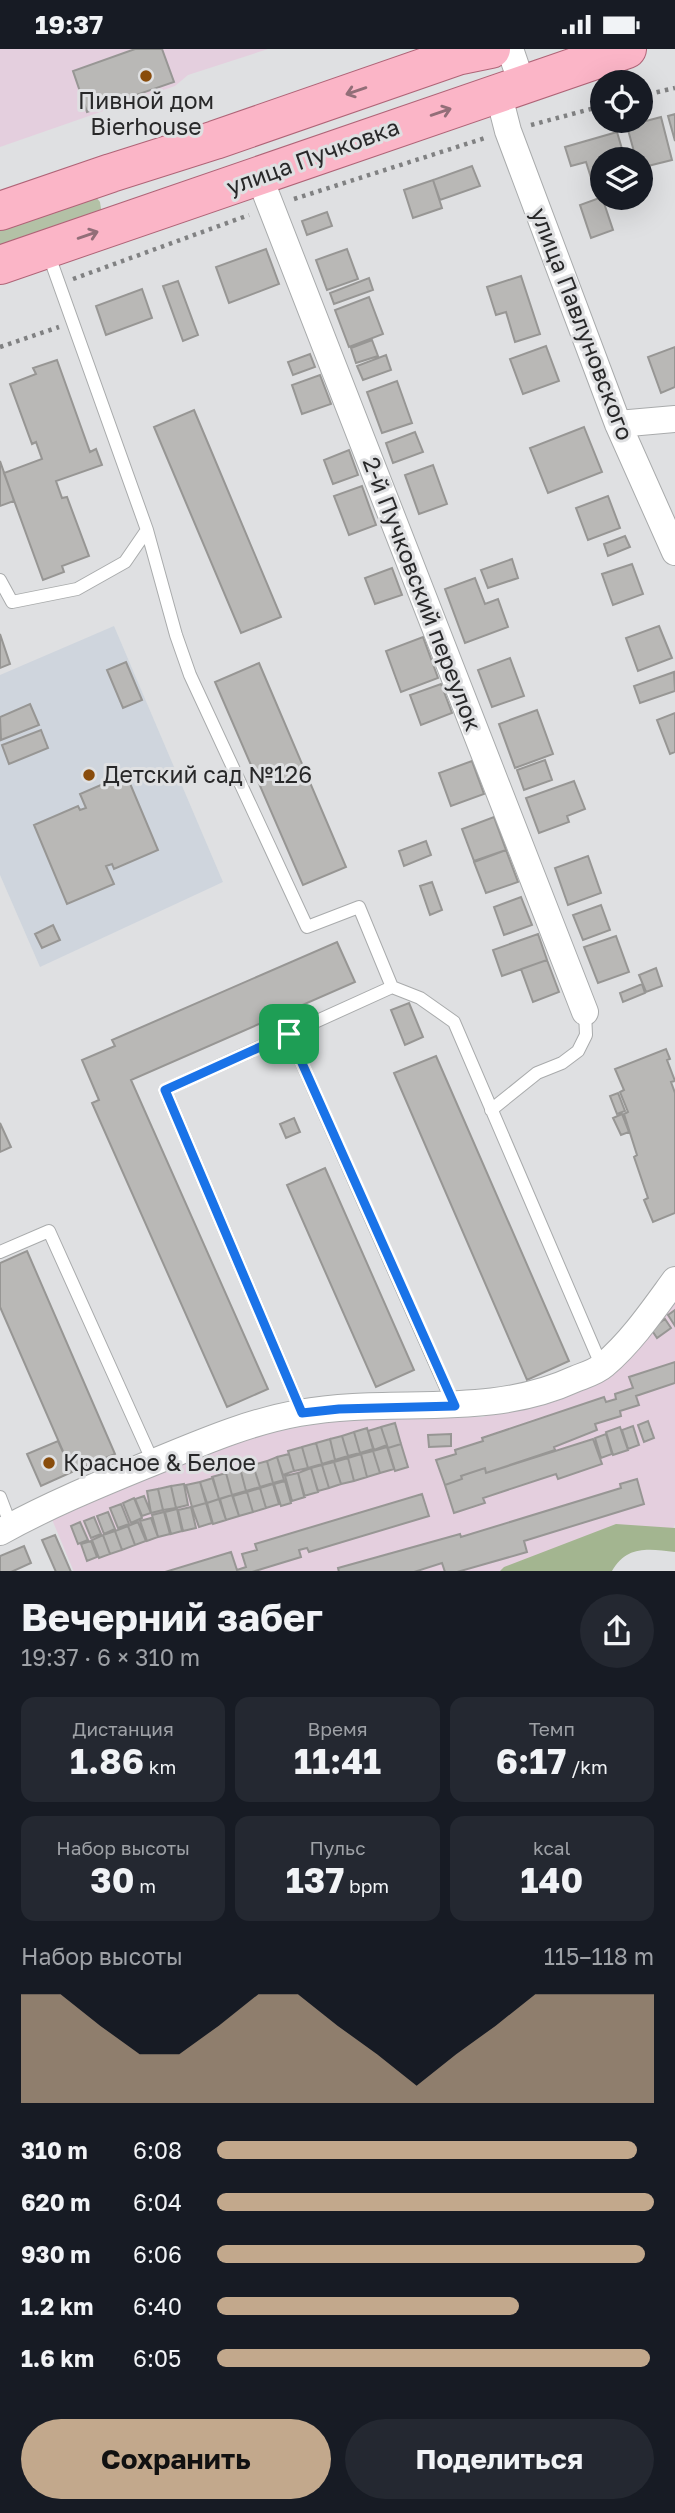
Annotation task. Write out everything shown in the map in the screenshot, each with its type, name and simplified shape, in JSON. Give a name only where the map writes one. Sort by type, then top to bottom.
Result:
[{"type":"main road","name":"улица Пучковка","points":[[0,211],[457,56],[491,49]]},
{"type":"main road","name":"улица Пучковка","points":[[0,265],[129,221],[265,192],[510,75],[627,49]]},
{"type":"main road","points":[[111,173],[129,221]]},
{"type":"street","name":"улица Павлуновского","points":[[510,75],[508,131],[618,424],[675,552]]},
{"type":"street","name":"2-й Пучковский переулок","points":[[265,192],[585,1012]]},
{"type":"street","points":[[618,424],[675,419]]},
{"type":"street","points":[[6,1529],[70,1497],[222,1433],[302,1413],[500,1402],[552,1390],[601,1367],[640,1328],[675,1280]]},
{"type":"lane","points":[[46,249],[147,530],[190,675],[307,927],[359,907],[392,987]]},
{"type":"lane","points":[[0,580],[12,602],[77,589],[125,562],[147,530]]},
{"type":"lane","points":[[302,1413],[165,1090],[392,987],[420,998],[454,1022],[601,1367]]},
{"type":"lane","points":[[491,1110],[537,1073],[562,1063],[578,1051],[586,1035],[585,1012]]},
{"type":"lane","points":[[289,1034],[455,1406]]},
{"type":"lane","points":[[0,1252],[49,1231],[153,1462]]},
{"type":"lane","points":[[0,1497],[6,1529]]},
{"type":"path","points":[[653,93],[675,88]]},
{"type":"path","points":[[59,284],[265,192],[590,109]]},
{"type":"path","points":[[0,347],[73,323]]},
{"type":"shaded area","points":[[0,49],[268,49],[188,75],[175,86],[0,147]]},
{"type":"shaded area","name":"Детский сад №126","points":[[114,626],[223,882],[40,967],[0,875],[0,675]]},
{"type":"shaded area","points":[[675,1293],[675,1524],[671,1534],[517,1571],[74,1571],[51,1517],[231,1440],[359,1416],[483,1417],[611,1371]]},
{"type":"green space","points":[[96,197],[100,202],[102,215],[0,254],[0,223]]},
{"type":"green space","points":[[616,1524],[675,1528],[675,1552],[648,1550],[632,1553],[612,1571],[500,1571],[504,1567]]},
{"type":"building","points":[[135,49],[162,49],[174,82],[87,112],[73,71]]},
{"type":"building","points":[[675,114],[675,141],[668,116]]},
{"type":"building","points":[[661,117],[672,160],[653,165],[653,147],[633,147],[629,133],[653,133],[653,119]]},
{"type":"building","points":[[617,133],[621,147],[590,147],[590,175],[586,162],[571,166],[565,147]]},
{"type":"building","points":[[472,166],[480,186],[440,200],[433,180]]},
{"type":"building","points":[[433,180],[442,208],[413,218],[404,190]]},
{"type":"building","points":[[590,201],[590,210],[606,210],[613,230],[591,238],[580,205]]},
{"type":"building","points":[[327,212],[332,226],[307,235],[302,221]]},
{"type":"building","points":[[266,249],[279,284],[229,303],[216,267]]},
{"type":"building","points":[[347,249],[358,279],[327,290],[316,260]]},
{"type":"building","points":[[521,276],[540,334],[515,342],[506,312],[496,315],[487,287]]},
{"type":"building","points":[[369,278],[373,290],[334,304],[330,293]]},
{"type":"building","points":[[178,281],[198,335],[183,341],[163,286]]},
{"type":"building","points":[[142,289],[152,318],[106,335],[96,306]]},
{"type":"building","points":[[369,297],[383,334],[349,347],[335,310]]},
{"type":"building","points":[[372,340],[378,356],[356,363],[351,348]]},
{"type":"building","points":[[546,346],[559,381],[523,394],[510,359]]},
{"type":"building","points":[[675,347],[675,387],[661,393],[648,357]]},
{"type":"building","points":[[310,354],[315,367],[293,375],[288,362]]},
{"type":"building","points":[[386,355],[391,370],[363,380],[357,366]]},
{"type":"building","points":[[57,360],[90,452],[96,449],[102,465],[56,481],[62,498],[67,497],[89,556],[62,566],[64,572],[43,580],[4,473],[42,459],[36,442],[32,444],[10,384],[36,374],[33,368]]},
{"type":"building","points":[[320,375],[331,404],[302,414],[292,385]]},
{"type":"building","points":[[397,381],[412,423],[382,433],[367,392]]},
{"type":"building","points":[[194,410],[281,617],[241,633],[154,427]]},
{"type":"building","points":[[584,427],[602,472],[548,493],[530,448]]},
{"type":"building","points":[[415,432],[423,452],[393,463],[386,443]]},
{"type":"building","points":[[349,450],[358,475],[333,484],[324,460]]},
{"type":"building","points":[[0,461],[14,501],[0,506]]},
{"type":"building","points":[[433,465],[447,504],[419,514],[405,475]]},
{"type":"building","points":[[362,486],[376,525],[349,535],[334,496]]},
{"type":"building","points":[[608,496],[620,528],[588,540],[576,508]]},
{"type":"building","points":[[625,536],[630,547],[608,556],[604,544]]},
{"type":"building","points":[[512,559],[518,578],[488,588],[481,570]]},
{"type":"building","points":[[632,564],[643,594],[613,605],[602,574]]},
{"type":"building","points":[[392,568],[402,595],[375,604],[365,578]]},
{"type":"building","points":[[475,578],[485,604],[498,599],[508,627],[465,643],[445,589]]},
{"type":"building","points":[[659,626],[672,658],[638,671],[626,638]]},
{"type":"building","points":[[0,634],[10,664],[0,668]]},
{"type":"building","points":[[423,637],[438,678],[401,692],[386,651]]},
{"type":"building","points":[[510,658],[524,696],[492,707],[478,670]]},
{"type":"building","points":[[126,662],[142,700],[123,708],[107,670]]},
{"type":"building","points":[[259,663],[346,867],[303,885],[215,682]]},
{"type":"building","points":[[674,672],[675,691],[640,703],[634,686]]},
{"type":"building","points":[[441,684],[452,713],[421,725],[410,695]]},
{"type":"building","points":[[30,704],[39,725],[1,740],[0,717]]},
{"type":"building","points":[[537,710],[553,754],[515,768],[499,724]]},
{"type":"building","points":[[675,713],[675,752],[670,754],[657,720]]},
{"type":"building","points":[[41,730],[48,748],[9,764],[2,745]]},
{"type":"building","points":[[545,760],[552,780],[524,790],[517,770]]},
{"type":"building","points":[[472,761],[484,794],[451,806],[439,773]]},
{"type":"building","points":[[126,774],[158,850],[114,869],[112,864],[106,866],[114,884],[67,904],[34,825],[78,806],[80,810],[86,808],[80,794]]},
{"type":"building","points":[[574,781],[585,809],[567,816],[569,822],[539,833],[526,798]]},
{"type":"building","points":[[494,817],[506,850],[474,861],[462,829]]},
{"type":"building","points":[[426,841],[431,855],[404,866],[399,851]]},
{"type":"building","points":[[506,850],[518,882],[486,893],[474,862]]},
{"type":"building","points":[[588,856],[601,893],[568,905],[555,868]]},
{"type":"building","points":[[432,882],[442,910],[430,915],[420,886]]},
{"type":"building","points":[[521,897],[532,925],[504,935],[494,907]]},
{"type":"building","points":[[601,905],[610,930],[583,940],[573,915]]},
{"type":"building","points":[[53,925],[60,940],[42,948],[35,934]]},
{"type":"building","points":[[538,934],[547,960],[502,976],[493,950]]},
{"type":"building","points":[[616,936],[629,972],[598,983],[584,947]]},
{"type":"building","points":[[337,942],[355,982],[131,1080],[268,1389],[227,1407],[92,1103],[99,1100],[82,1060],[115,1046],[112,1040]]},
{"type":"building","points":[[547,960],[559,992],[533,1002],[521,969]]},
{"type":"building","points":[[656,968],[662,986],[646,992],[639,975]]},
{"type":"building","points":[[642,984],[645,993],[623,1002],[620,993]]},
{"type":"building","points":[[409,1003],[423,1037],[405,1045],[391,1010]]},
{"type":"building","points":[[666,1049],[675,1081],[671,1082],[675,1093],[675,1213],[653,1222],[644,1200],[648,1198],[634,1157],[637,1155],[624,1114],[628,1112],[620,1092],[624,1090],[615,1069]]},
{"type":"building","points":[[436,1056],[569,1361],[527,1380],[394,1073]]},
{"type":"building","points":[[618,1093],[625,1111],[617,1114],[610,1096]]},
{"type":"building","points":[[622,1114],[629,1132],[621,1135],[613,1118]]},
{"type":"building","points":[[294,1118],[300,1132],[286,1138],[280,1124]]},
{"type":"building","points":[[0,1123],[11,1147],[0,1152]]},
{"type":"building","points":[[325,1168],[414,1370],[376,1387],[287,1185]]},
{"type":"building","points":[[27,1251],[115,1454],[72,1472],[0,1307],[0,1263]]},
{"type":"building","points":[[675,1310],[675,1326],[668,1315]]},
{"type":"building","points":[[665,1319],[671,1328],[657,1338],[651,1329]]},
{"type":"building","points":[[675,1362],[675,1383],[636,1396],[639,1405],[620,1411],[621,1416],[595,1424],[597,1430],[554,1447],[555,1450],[486,1473],[485,1468],[445,1485],[436,1460],[456,1454],[455,1450],[483,1441],[482,1438],[604,1397],[606,1402],[616,1399],[615,1394],[633,1388],[629,1377]]},
{"type":"building","points":[[648,1421],[654,1438],[644,1442],[638,1425]]},
{"type":"building","points":[[395,1423],[401,1444],[388,1448],[381,1427]]},
{"type":"building","points":[[633,1426],[639,1445],[628,1449],[622,1430]]},
{"type":"building","points":[[381,1427],[387,1445],[374,1450],[368,1431]]},
{"type":"building","points":[[620,1427],[628,1450],[613,1455],[606,1432]]},
{"type":"building","points":[[367,1428],[373,1449],[360,1453],[354,1432]]},
{"type":"building","points":[[354,1432],[360,1453],[348,1456],[342,1436]]},
{"type":"building","points":[[451,1434],[451,1446],[429,1447],[428,1435]]},
{"type":"building","points":[[606,1434],[612,1454],[601,1458],[595,1438]]},
{"type":"building","points":[[342,1436],[348,1456],[335,1460],[330,1439]]},
{"type":"building","points":[[330,1439],[335,1460],[322,1464],[316,1443]]},
{"type":"building","points":[[593,1439],[602,1464],[558,1479],[556,1474],[483,1498],[485,1503],[454,1513],[445,1485],[462,1479],[461,1476],[485,1468],[486,1473]]},
{"type":"building","name":"Красное & Белое","points":[[58,1441],[72,1472],[41,1486],[27,1454]]},
{"type":"building","points":[[316,1443],[322,1464],[308,1468],[302,1447]]},
{"type":"building","points":[[401,1444],[408,1467],[395,1471],[388,1448]]},
{"type":"building","points":[[302,1447],[308,1468],[294,1471],[288,1451]]},
{"type":"building","points":[[387,1447],[394,1469],[380,1473],[373,1451]]},
{"type":"building","points":[[373,1451],[380,1473],[367,1477],[361,1454]]},
{"type":"building","points":[[289,1454],[294,1471],[283,1475],[277,1457]]},
{"type":"building","points":[[361,1454],[367,1477],[354,1481],[348,1458]]},
{"type":"building","points":[[277,1457],[284,1480],[273,1483],[267,1461]]},
{"type":"building","points":[[348,1458],[354,1481],[341,1484],[334,1462]]},
{"type":"building","points":[[267,1461],[273,1483],[260,1487],[253,1465]]},
{"type":"building","points":[[334,1462],[341,1484],[329,1488],[322,1465]]},
{"type":"building","points":[[253,1465],[260,1487],[246,1491],[240,1468]]},
{"type":"building","points":[[322,1465],[329,1488],[318,1491],[311,1468]]},
{"type":"building","points":[[240,1468],[246,1491],[232,1495],[226,1473]]},
{"type":"building","points":[[311,1468],[318,1492],[304,1496],[298,1473]]},
{"type":"building","points":[[226,1473],[232,1495],[219,1499],[212,1477]]},
{"type":"building","points":[[298,1473],[305,1497],[292,1501],[285,1476]]},
{"type":"building","points":[[213,1478],[219,1499],[207,1503],[200,1482]]},
{"type":"building","points":[[637,1479],[644,1504],[524,1541],[527,1552],[460,1571],[445,1571],[442,1563],[417,1571],[339,1571],[338,1568],[460,1534],[461,1537],[621,1488],[620,1484]]},
{"type":"building","points":[[285,1481],[291,1503],[281,1506],[274,1484]]},
{"type":"building","points":[[200,1482],[206,1503],[192,1507],[186,1485]]},
{"type":"building","points":[[184,1484],[188,1505],[176,1508],[171,1486]]},
{"type":"building","points":[[273,1484],[279,1504],[266,1508],[260,1488]]},
{"type":"building","points":[[171,1486],[176,1508],[163,1510],[158,1489]]},
{"type":"building","points":[[260,1488],[266,1508],[253,1512],[247,1492]]},
{"type":"building","points":[[158,1489],[163,1510],[151,1513],[147,1491]]},
{"type":"building","points":[[247,1492],[253,1512],[239,1516],[233,1496]]},
{"type":"building","points":[[422,1494],[429,1516],[309,1552],[307,1548],[299,1550],[301,1557],[255,1571],[168,1571],[231,1552],[237,1570],[246,1567],[242,1554],[257,1550],[255,1544]]},
{"type":"building","points":[[232,1495],[239,1516],[226,1520],[220,1499]]},
{"type":"building","points":[[144,1496],[151,1513],[142,1516],[135,1499]]},
{"type":"building","points":[[134,1498],[142,1518],[131,1523],[123,1503]]},
{"type":"building","points":[[219,1499],[226,1520],[213,1524],[207,1503]]},
{"type":"building","points":[[206,1503],[212,1523],[199,1527],[192,1507]]},
{"type":"building","points":[[121,1504],[129,1524],[118,1528],[110,1508]]},
{"type":"building","points":[[191,1507],[196,1528],[183,1531],[178,1510]]},
{"type":"building","points":[[177,1509],[182,1531],[171,1534],[165,1512]]},
{"type":"building","points":[[108,1512],[115,1529],[104,1534],[97,1516]]},
{"type":"building","points":[[164,1512],[170,1534],[158,1537],[152,1515]]},
{"type":"building","points":[[94,1517],[101,1534],[91,1538],[84,1521]]},
{"type":"building","points":[[151,1518],[158,1537],[147,1541],[140,1521]]},
{"type":"building","points":[[80,1522],[88,1540],[78,1544],[71,1526]]},
{"type":"building","points":[[138,1522],[146,1541],[135,1545],[128,1526]]},
{"type":"building","points":[[128,1526],[135,1545],[122,1550],[115,1531]]},
{"type":"building","points":[[115,1531],[122,1550],[110,1554],[103,1535]]},
{"type":"building","points":[[55,1535],[71,1571],[56,1571],[42,1540]]},
{"type":"building","points":[[103,1535],[110,1554],[99,1558],[92,1540]]},
{"type":"building","points":[[91,1541],[97,1557],[87,1561],[81,1544]]},
{"type":"building","points":[[24,1546],[31,1563],[13,1571],[0,1571],[0,1556]]},
{"type":"place","name":"Пивной дом Bierhouse","points":[[146,76]]},
{"type":"place","name":"Детский сад №126","points":[[89,775]]},
{"type":"place","name":"Красное & Белое","points":[[49,1463]]},
{"type":"route","points":[[289,1034],[455,1406],[339,1409],[302,1413],[165,1090],[289,1034]]}]
